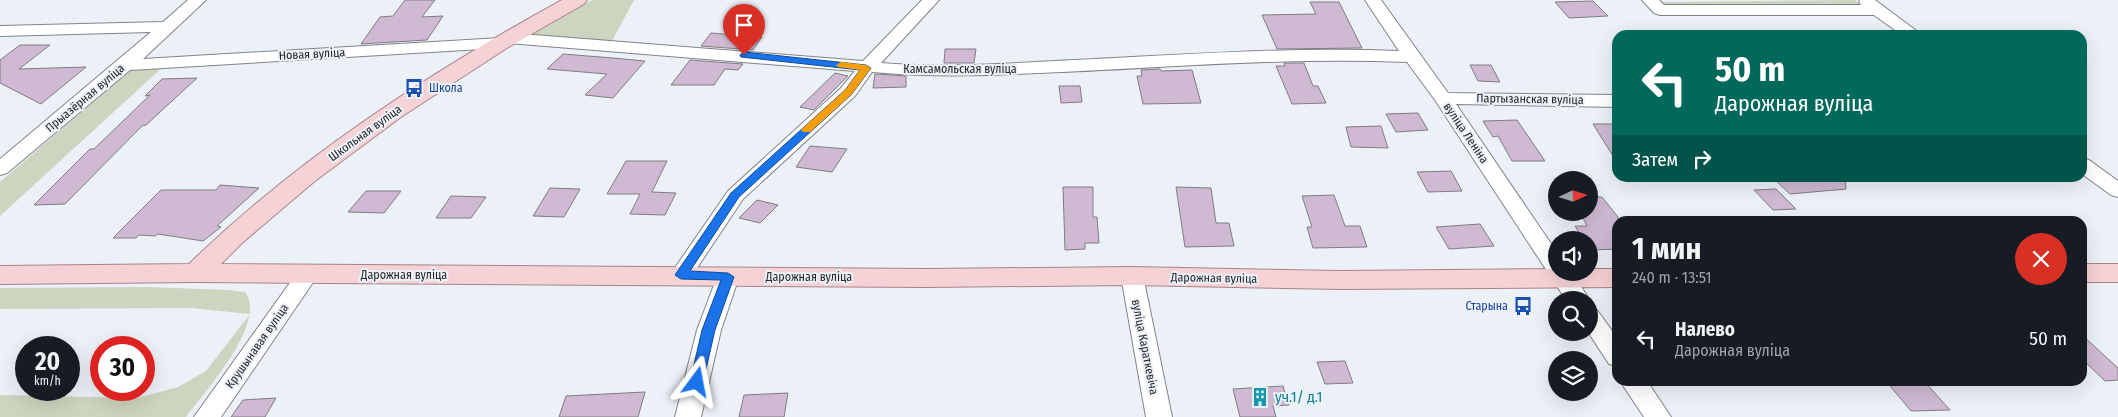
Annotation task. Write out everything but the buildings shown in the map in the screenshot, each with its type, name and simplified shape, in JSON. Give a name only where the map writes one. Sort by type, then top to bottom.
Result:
[{"type":"main road","name":"Школьная вуліца","points":[[196,274],[232,237],[306,176],[416,97],[504,41],[577,0]]},
{"type":"main road","points":[[2087,273],[2118,273]]},
{"type":"main road","name":"Дарожная вуліца","points":[[0,275],[681,275],[936,278],[1132,276],[1341,280],[1548,280]]},
{"type":"main road","name":"Дарожная вуліца","points":[[1598,279],[1612,278]]},
{"type":"street","name":"Прыазёрная вуліца","points":[[0,169],[125,65],[198,0]]},
{"type":"street","points":[[681,275],[735,195],[848,92],[866,68],[931,0]]},
{"type":"street","name":"вуліца Леніна","points":[[1373,0],[1412,58],[1443,98],[1548,256]]},
{"type":"street","points":[[1650,0],[1660,10],[1879,10]]},
{"type":"street","points":[[1865,0],[1905,30]]},
{"type":"street","points":[[0,31],[169,27]]},
{"type":"street","name":"Новая вуліца","points":[[125,65],[504,41]]},
{"type":"street","name":"Камсамольская вуліца","points":[[504,41],[764,56],[866,68],[903,70],[1005,69],[1340,54],[1412,58]]},
{"type":"street","name":"Партызанская вуліца","points":[[1443,98],[1612,101]]},
{"type":"street","points":[[2087,168],[2118,191]]},
{"type":"street","name":"Крушынавая вуліца","points":[[207,417],[307,275]]},
{"type":"street","name":"вуліца Караткевіча","points":[[1132,276],[1159,417]]},
{"type":"street","points":[[688,417],[709,330],[728,277]]},
{"type":"street","points":[[1598,329],[1612,349]]},
{"type":"street","points":[[1637,386],[1658,417]]},
{"type":"green space","points":[[592,0],[634,0],[611,43],[526,34]]},
{"type":"green space","points":[[1659,0],[1662,2],[1855,0],[1866,8],[1668,8]]},
{"type":"green space","points":[[165,65],[0,216],[0,182],[134,67]]},
{"type":"green space","points":[[147,287],[245,292],[250,305],[249,314],[191,308],[0,309],[0,288]]},
{"type":"green space","points":[[249,316],[241,338],[231,356],[186,417],[0,417],[0,395],[15,395],[15,401],[80,401],[80,397],[90,397],[90,401],[155,401],[155,393],[178,387],[206,371]]},
{"type":"slow traffic","points":[[806,130],[848,92],[866,68],[841,65]]},
{"type":"place","name":"Школа","points":[[414,88]]},
{"type":"place","name":"Старына","points":[[1523,306]]},
{"type":"place","name":"уч.1/ д.1","points":[[1260,397]]},
{"type":"route","points":[[697,382],[709,330],[728,277],[681,275],[735,195],[848,92],[866,68],[744,55]]}]
